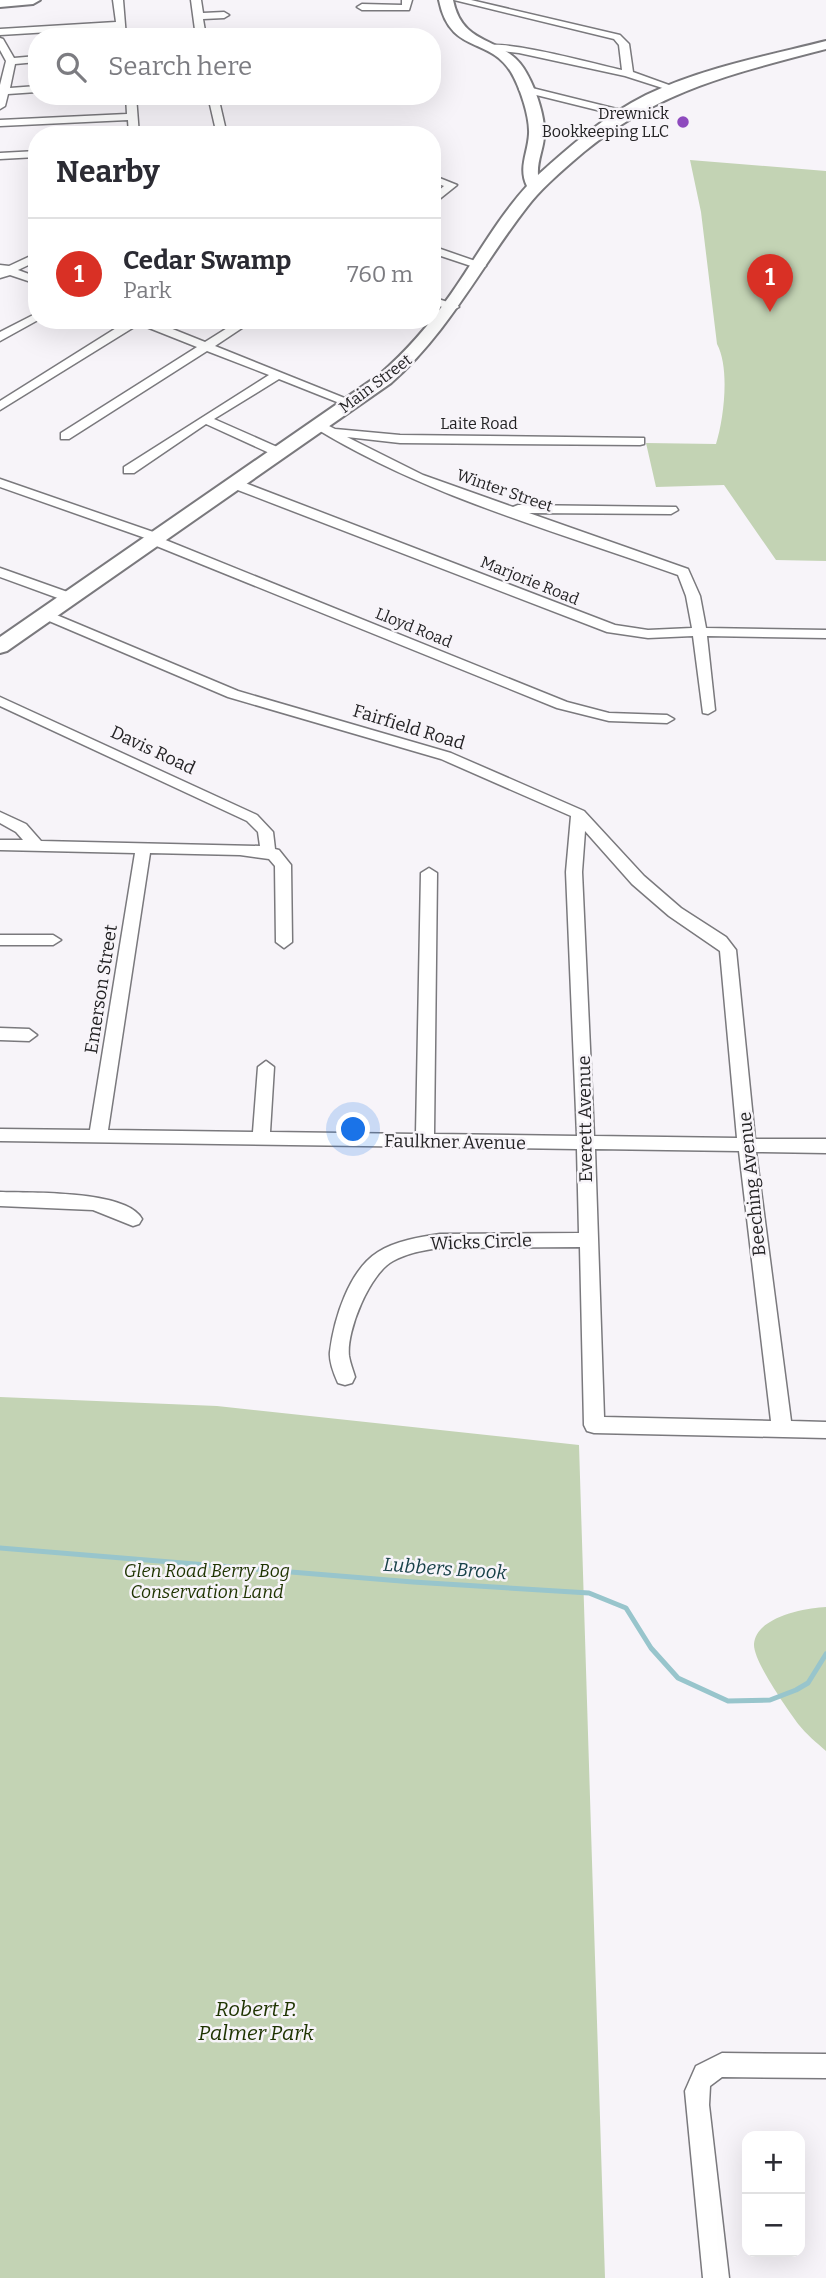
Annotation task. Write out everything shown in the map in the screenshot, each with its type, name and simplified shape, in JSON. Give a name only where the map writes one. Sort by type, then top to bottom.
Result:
[{"type":"main road","points":[[446,0],[447,14],[454,29],[488,47],[514,65],[521,75],[537,129],[528,167],[529,176],[536,187]]},
{"type":"main road","name":"Main Street","points":[[441,322],[521,202],[596,133],[625,114],[675,89],[826,45]]},
{"type":"main road","name":"Main Street","points":[[0,647],[351,403],[411,358],[435,329]]},
{"type":"street","points":[[0,3],[33,0]]},
{"type":"street","points":[[118,0],[122,28]]},
{"type":"street","points":[[196,0],[200,28]]},
{"type":"street","points":[[459,0],[621,39],[628,74]]},
{"type":"street","points":[[362,7],[406,4]]},
{"type":"street","points":[[198,16],[224,15]]},
{"type":"street","points":[[0,32],[28,32]]},
{"type":"street","points":[[0,41],[11,61],[0,106]]},
{"type":"street","points":[[488,47],[519,50],[628,74],[675,89]]},
{"type":"street","points":[[11,61],[28,60]]},
{"type":"street","points":[[3,85],[28,88]]},
{"type":"street","points":[[524,89],[625,114]]},
{"type":"street","points":[[132,105],[134,126]]},
{"type":"street","points":[[215,105],[220,126]]},
{"type":"street","points":[[0,123],[133,117]]},
{"type":"street","points":[[0,156],[28,154]]},
{"type":"street","points":[[441,181],[452,185],[441,194]]},
{"type":"street","points":[[441,252],[480,266]]},
{"type":"street","points":[[3,270],[28,260]]},
{"type":"street","points":[[3,270],[28,278]]},
{"type":"street","points":[[441,303],[453,307]]},
{"type":"street","points":[[0,337],[28,321]]},
{"type":"street","points":[[0,406],[124,329]]},
{"type":"street","points":[[161,329],[351,403]]},
{"type":"street","points":[[65,436],[233,329]]},
{"type":"street","points":[[129,470],[277,375]]},
{"type":"street","points":[[205,419],[279,453]]},
{"type":"street","name":"Laite Road","points":[[319,425],[353,435],[389,439],[640,441]]},
{"type":"street","name":"Winter Street","points":[[319,425],[410,474],[686,575],[698,632]]},
{"type":"street","name":"Lloyd Road","points":[[0,483],[155,539],[562,705],[609,717],[667,719]]},
{"type":"street","name":"Marjorie Road","points":[[235,484],[600,626],[637,634],[826,634]]},
{"type":"street","points":[[507,509],[671,510]]},
{"type":"street","points":[[0,572],[71,598]]},
{"type":"street","name":"Fairfield Road","points":[[47,615],[233,694],[446,756],[579,814],[638,880],[675,912],[720,941]]},
{"type":"street","points":[[698,632],[708,710]]},
{"type":"street","name":"Davis Road","points":[[0,701],[245,813],[265,828],[268,835],[267,852]]},
{"type":"street","name":"Everett Avenue","points":[[579,814],[574,863],[582,1016],[594,1425],[782,1429]]},
{"type":"street","points":[[0,817],[21,828],[36,845]]},
{"type":"street","points":[[0,845],[267,852],[282,860],[284,942]]},
{"type":"street","name":"Emerson Street","points":[[98,1137],[143,848]]},
{"type":"street","points":[[425,1142],[429,873]]},
{"type":"street","points":[[0,940],[53,940]]},
{"type":"street","name":"Beeching Avenue","points":[[720,941],[730,955],[753,1209],[782,1429]]},
{"type":"street","points":[[0,1034],[29,1035]]},
{"type":"street","points":[[261,1139],[266,1067]]},
{"type":"street","name":"Faulkner Avenue","points":[[0,1135],[826,1146]]},
{"type":"street","points":[[0,1199],[93,1203],[133,1219]]},
{"type":"street","name":"Wicks Circle","points":[[345,1377],[339,1354],[350,1308],[361,1282],[372,1267],[386,1256],[420,1244],[440,1241],[589,1240]]},
{"type":"street","points":[[782,1429],[826,1430]]},
{"type":"street","points":[[716,2278],[697,2105],[699,2080],[703,2073],[722,2065],[826,2066]]},
{"type":"green space","points":[[690,160],[826,171],[826,561],[776,560],[724,485],[656,487],[646,443],[716,444],[723,407],[725,379],[717,344],[701,212]]},
{"type":"green space","name":"Robert P. Palmer Park","points":[[0,1397],[217,1406],[579,1445],[605,2278],[0,2278]]},
{"type":"green space","points":[[826,1607],[826,1751],[802,1728],[780,1697],[759,1662],[754,1644],[763,1627],[772,1621],[806,1609]]},
{"type":"waterway","name":"Lubbers Brook","points":[[0,1548],[413,1582],[589,1593],[626,1608],[651,1648],[678,1678],[728,1701],[770,1700],[796,1690],[808,1683],[826,1654]]},
{"type":"place","name":"Drewnick Bookkeeping LLC","points":[[683,122]]},
{"type":"place","name":"Cedar Swamp","points":[[770,312]]},
{"type":"park label","name":"Glen Road Berry Bog Conservation Land","points":[[207,1581]]}]
